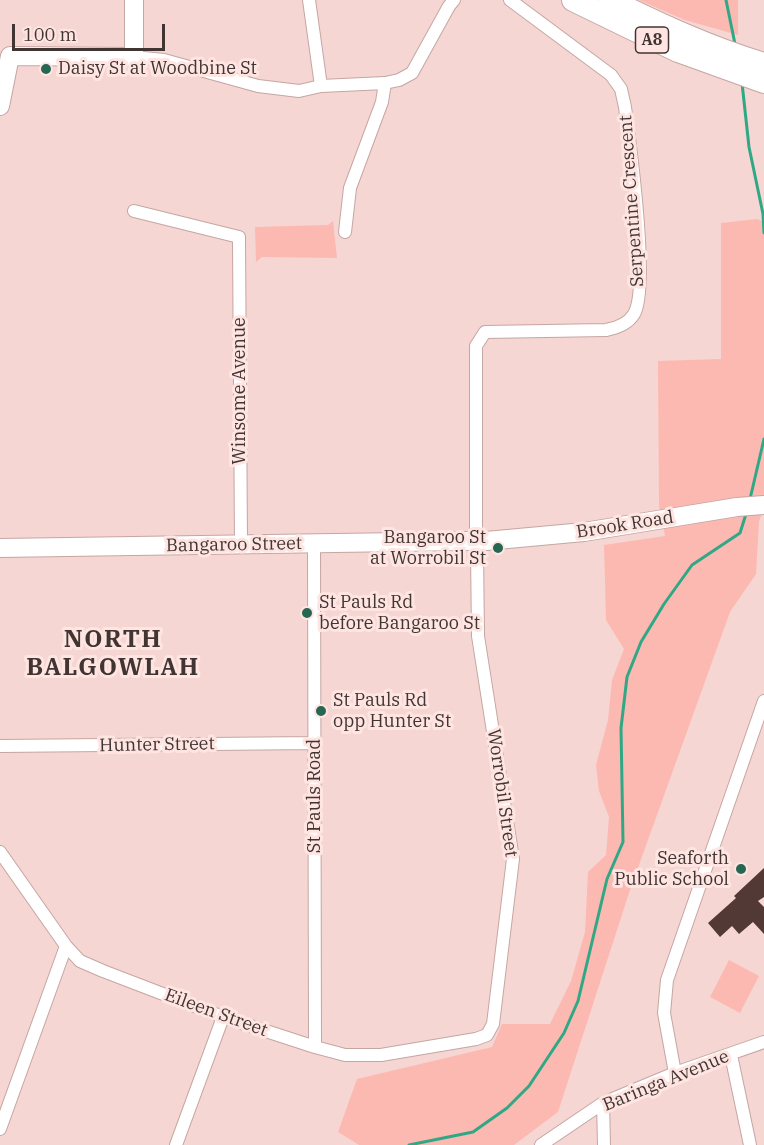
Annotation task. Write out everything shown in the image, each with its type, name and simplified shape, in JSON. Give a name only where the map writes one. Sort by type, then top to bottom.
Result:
[{"type":"highway","name":"A8","points":[[573,0],[678,51],[748,68]]},
{"type":"highway","name":"A8","points":[[610,0],[748,68]]},
{"type":"street","points":[[134,0],[134,57]]},
{"type":"street","points":[[309,0],[321,86]]},
{"type":"street","points":[[0,106],[5,56],[134,57],[164,60],[258,86],[299,91],[321,86],[385,83],[399,80],[412,73],[454,0]]},
{"type":"street","name":"Serpentine Crescent","points":[[477,541],[476,346],[485,332],[617,328],[633,315],[639,295],[638,238],[625,106],[621,88],[602,67],[510,0]]},
{"type":"street","points":[[345,232],[350,188],[382,102],[385,83]]},
{"type":"street","name":"Winsome Avenue","points":[[134,211],[239,237],[241,545]]},
{"type":"street","name":"Brook Road","points":[[477,541],[584,532],[752,506]]},
{"type":"street","name":"Bangaroo Street","points":[[0,548],[477,541]]},
{"type":"street","name":"Worrobil Street","points":[[477,541],[477,636],[513,859],[493,1024],[487,1035]]},
{"type":"street","name":"St Pauls Road","points":[[314,544],[315,1047]]},
{"type":"street","points":[[675,1073],[664,1013],[667,980],[764,701]]},
{"type":"street","name":"Hunter Street","points":[[0,746],[315,743]]},
{"type":"street","name":"Eileen Street","points":[[0,852],[76,957],[88,965],[223,1017],[345,1055],[381,1055],[476,1039],[487,1035]]},
{"type":"street","points":[[0,1129],[66,946]]},
{"type":"street","points":[[176,1145],[223,1017]]},
{"type":"street","name":"Baringa Avenue","points":[[541,1145],[603,1103],[675,1073],[764,1042]]},
{"type":"street","points":[[731,1055],[750,1145]]},
{"type":"street","points":[[603,1103],[604,1145]]},
{"type":"shaded area","points":[[639,0],[738,0],[738,35],[685,20]]},
{"type":"shaded area","points":[[757,219],[764,222],[764,507],[759,522],[756,574],[730,612],[630,890],[558,1112],[514,1145],[359,1145],[338,1132],[357,1079],[492,1047],[502,1024],[550,1024],[571,981],[585,932],[588,872],[606,855],[609,817],[599,791],[596,765],[608,720],[612,680],[624,649],[606,620],[604,545],[665,536],[659,506],[658,361],[721,359],[721,223]]},
{"type":"shaded area","points":[[333,221],[337,258],[262,257],[256,262],[255,227],[328,225]]},
{"type":"shaded area","points":[[729,960],[759,976],[740,1013],[710,997]]},
{"type":"building","points":[[764,868],[764,897],[758,901],[764,907],[764,934],[753,922],[739,934],[732,926],[720,937],[708,923]]},
{"type":"waterway","points":[[726,0],[735,44]]},
{"type":"waterway","points":[[742,83],[749,147],[763,214],[764,233]]},
{"type":"waterway","points":[[750,499],[764,439]]},
{"type":"waterway","points":[[409,1145],[473,1132],[507,1108],[529,1086],[564,1033],[578,1001],[607,879],[623,842],[621,728],[627,677],[641,642],[664,604],[692,565],[740,533],[746,514]]},
{"type":"place","name":"Daisy St at Woodbine St","points":[[46,69]]},
{"type":"place","name":"Bangaroo St at Worrobil St","points":[[498,548]]},
{"type":"place","name":"St Pauls Rd before Bangaroo St","points":[[307,613]]},
{"type":"place","name":"St Pauls Rd opp Hunter St","points":[[321,711]]},
{"type":"place","name":"Seaforth Public School","points":[[741,869]]},
{"type":"district","name":"NORTH BALGOWLAH","points":[[113,654]]}]
